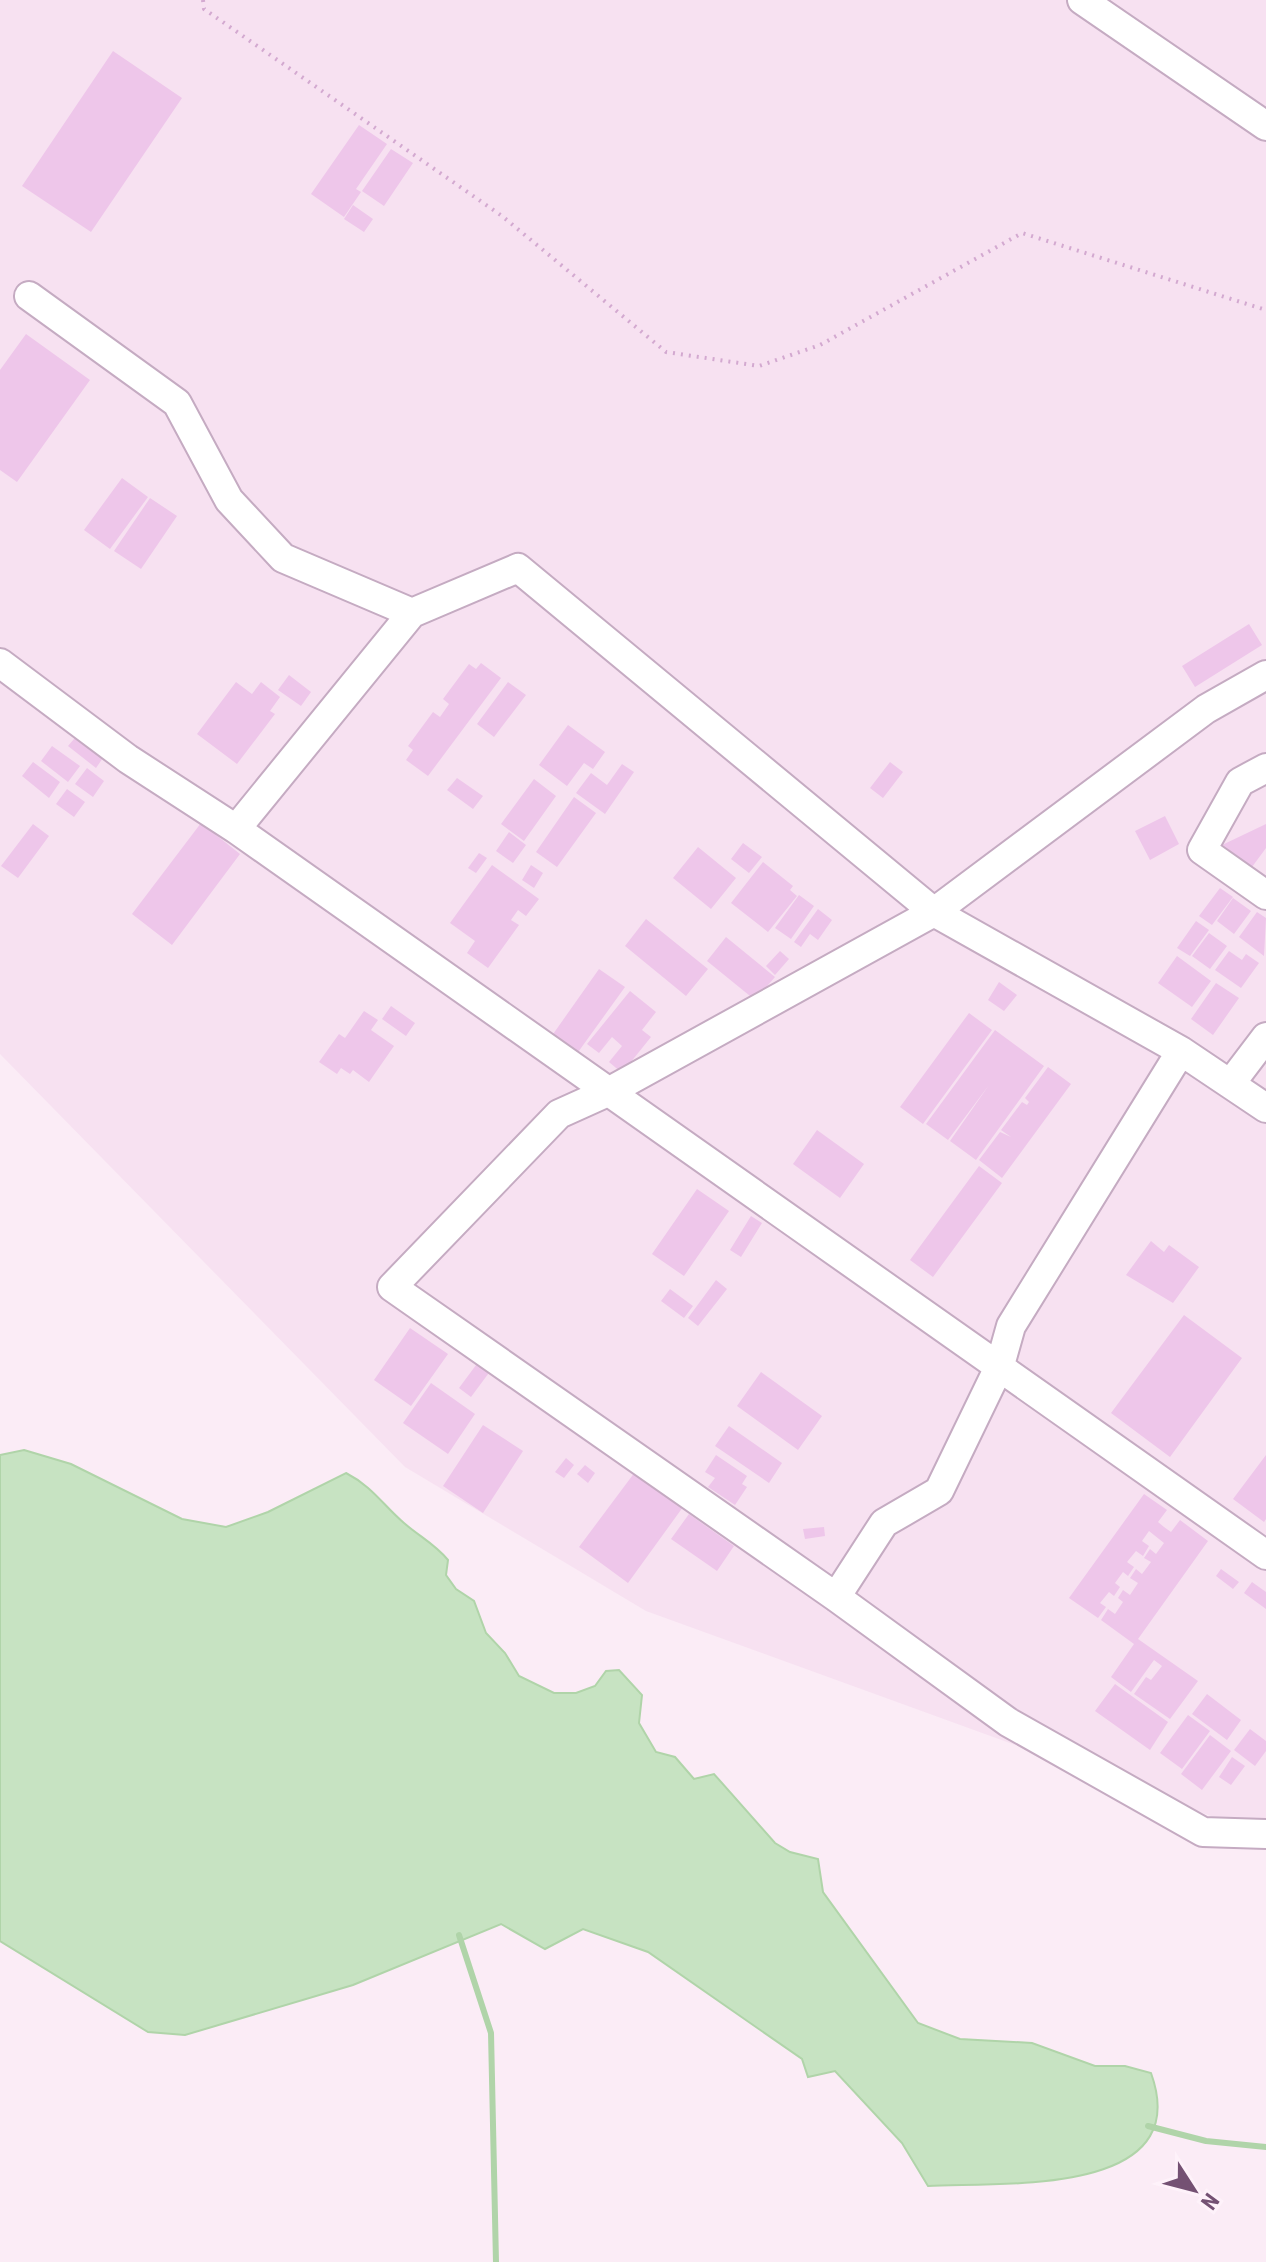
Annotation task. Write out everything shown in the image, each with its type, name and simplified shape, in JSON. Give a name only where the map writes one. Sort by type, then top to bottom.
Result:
[{"type":"street","points":[[1082,0],[1266,126]]},
{"type":"street","points":[[29,296],[177,403],[229,500],[283,558],[412,613]]},
{"type":"street","points":[[236,829],[412,613],[518,568],[934,912],[1181,1051],[1266,1108]]},
{"type":"street","points":[[0,663],[128,759],[236,829],[1266,1555]]},
{"type":"street","points":[[1266,675],[1206,709],[934,912],[610,1091],[559,1114],[392,1287],[836,1597],[1008,1722],[1203,1832],[1266,1834]]},
{"type":"street","points":[[1266,768],[1240,782],[1202,850],[1266,895]]},
{"type":"street","points":[[1231,1083],[1266,1037]]},
{"type":"street","points":[[836,1597],[884,1523],[939,1491],[1000,1365],[1011,1326],[1181,1051]]},
{"type":"path","points":[[203,0],[204,9],[502,216],[666,352],[759,366],[820,345],[1022,233],[1266,310]]},
{"type":"shaded area","points":[[0,0],[1266,0],[1266,1836],[646,1611],[405,1467],[0,1054]]},
{"type":"shaded area","points":[[24,1450],[71,1464],[182,1519],[226,1527],[268,1512],[346,1473],[355,1478],[448,1560],[446,1575],[456,1589],[474,1601],[486,1633],[505,1653],[519,1676],[554,1693],[576,1693],[595,1686],[606,1671],[619,1670],[642,1695],[639,1723],[656,1752],[675,1757],[694,1779],[714,1774],[775,1843],[790,1852],[818,1859],[823,1892],[918,2023],[960,2039],[1032,2043],[1095,2066],[1125,2066],[1151,2073],[1157,2114],[1145,2143],[1119,2163],[1083,2175],[1000,2184],[928,2186],[902,2143],[835,2071],[808,2077],[802,2059],[648,1952],[583,1929],[545,1949],[501,1924],[353,1985],[185,2035],[148,2032],[0,1941],[0,1455]]},
{"type":"building","points":[[113,51],[182,98],[91,232],[22,186]]},
{"type":"building","points":[[359,125],[387,144],[356,189],[361,192],[344,217],[311,194]]},
{"type":"building","points":[[391,149],[413,163],[384,206],[362,191]]},
{"type":"building","points":[[353,205],[373,219],[364,232],[344,219]]},
{"type":"building","points":[[26,334],[90,380],[17,482],[0,470],[0,370]]},
{"type":"building","points":[[122,478],[148,497],[110,549],[84,530]]},
{"type":"building","points":[[150,498],[177,516],[141,569],[114,551]]},
{"type":"building","points":[[1249,624],[1262,645],[1195,687],[1182,666]]},
{"type":"building","points":[[481,663],[501,678],[428,776],[406,760],[413,750],[408,746],[433,712],[440,717],[449,704],[443,699],[469,664],[476,669]]},
{"type":"building","points":[[289,675],[311,692],[301,706],[278,690]]},
{"type":"building","points":[[236,682],[252,694],[261,682],[280,697],[270,711],[275,714],[237,764],[197,734]]},
{"type":"building","points":[[508,682],[526,695],[494,737],[477,724]]},
{"type":"building","points":[[568,725],[605,752],[593,769],[584,763],[567,786],[539,765]]},
{"type":"building","points":[[80,732],[107,752],[96,768],[68,746]]},
{"type":"building","points":[[52,746],[80,766],[68,782],[41,761]]},
{"type":"building","points":[[33,762],[60,782],[49,798],[22,776]]},
{"type":"building","points":[[890,762],[903,772],[883,798],[870,788]]},
{"type":"building","points":[[622,764],[634,772],[605,814],[576,793],[591,773],[607,785]]},
{"type":"building","points":[[87,768],[104,781],[93,797],[75,784]]},
{"type":"building","points":[[457,778],[483,796],[473,809],[447,790]]},
{"type":"building","points":[[534,779],[556,796],[524,841],[501,824]]},
{"type":"building","points":[[67,789],[85,802],[74,817],[56,804]]},
{"type":"building","points":[[574,797],[596,813],[557,867],[536,852]]},
{"type":"building","points":[[1165,816],[1179,844],[1150,860],[1135,831]]},
{"type":"building","points":[[201,823],[240,854],[172,945],[132,914]]},
{"type":"building","points":[[33,824],[49,836],[18,878],[1,866]]},
{"type":"building","points":[[1266,824],[1266,848],[1252,867],[1222,845]]},
{"type":"building","points":[[509,832],[526,845],[513,863],[496,851]]},
{"type":"building","points":[[743,843],[762,857],[749,873],[731,859]]},
{"type":"building","points":[[698,847],[736,878],[711,909],[673,878]]},
{"type":"building","points":[[479,853],[487,858],[476,873],[468,868]]},
{"type":"building","points":[[763,862],[793,886],[790,890],[797,896],[768,932],[731,903]]},
{"type":"building","points":[[492,865],[539,899],[526,916],[518,910],[511,920],[519,925],[488,968],[467,953],[475,941],[450,923]]},
{"type":"building","points":[[531,865],[543,873],[534,888],[522,880]]},
{"type":"building","points":[[1220,888],[1233,897],[1212,925],[1199,916]]},
{"type":"building","points":[[799,895],[814,906],[791,939],[775,928]]},
{"type":"building","points":[[1233,898],[1251,911],[1234,934],[1217,921]]},
{"type":"building","points":[[818,909],[832,920],[818,940],[810,934],[801,947],[794,942]]},
{"type":"building","points":[[1257,912],[1266,918],[1264,956],[1239,937]]},
{"type":"building","points":[[646,919],[708,969],[686,996],[625,946]]},
{"type":"building","points":[[1196,921],[1209,930],[1190,956],[1177,948]]},
{"type":"building","points":[[1209,933],[1227,946],[1210,969],[1192,956]]},
{"type":"building","points":[[726,937],[775,977],[755,1000],[707,961]]},
{"type":"building","points":[[780,951],[789,959],[775,975],[766,966]]},
{"type":"building","points":[[1229,951],[1242,960],[1246,954],[1259,963],[1241,988],[1215,970]]},
{"type":"building","points":[[1177,956],[1211,981],[1192,1007],[1158,983]]},
{"type":"building","points":[[599,969],[625,987],[576,1055],[551,1037]]},
{"type":"building","points":[[999,982],[1017,995],[1004,1011],[988,1000]]},
{"type":"building","points":[[1216,983],[1239,998],[1213,1035],[1191,1019]]},
{"type":"building","points":[[630,991],[656,1012],[642,1030],[651,1037],[622,1073],[609,1062],[622,1046],[612,1037],[599,1053],[587,1044]]},
{"type":"building","points":[[391,1006],[415,1023],[406,1036],[382,1019]]},
{"type":"building","points":[[364,1011],[378,1020],[371,1030],[394,1046],[369,1082],[353,1070],[350,1074],[341,1068],[337,1074],[319,1062],[339,1034],[345,1038]]},
{"type":"building","points":[[969,1013],[992,1030],[923,1124],[900,1107]]},
{"type":"building","points":[[995,1030],[1044,1066],[976,1160],[950,1141],[989,1085],[948,1140],[926,1124]]},
{"type":"building","points":[[1048,1067],[1071,1084],[1002,1178],[979,1160],[1000,1132],[1011,1137],[1001,1130],[1022,1102],[1027,1105],[1029,1102],[1025,1098]]},
{"type":"building","points":[[817,1130],[864,1164],[840,1198],[793,1164]]},
{"type":"building","points":[[979,1166],[1002,1183],[933,1277],[910,1260]]},
{"type":"building","points":[[697,1189],[729,1211],[684,1276],[652,1254]]},
{"type":"building","points":[[751,1216],[762,1223],[741,1257],[730,1250]]},
{"type":"building","points":[[1151,1241],[1164,1252],[1169,1245],[1199,1267],[1173,1303],[1126,1275]]},
{"type":"building","points":[[716,1280],[727,1289],[698,1326],[688,1318]]},
{"type":"building","points":[[670,1289],[693,1306],[684,1318],[661,1301]]},
{"type":"building","points":[[1184,1315],[1242,1358],[1170,1457],[1111,1413]]},
{"type":"building","points":[[410,1328],[448,1354],[411,1406],[374,1380]]},
{"type":"building","points":[[482,1357],[494,1366],[471,1397],[459,1388]]},
{"type":"building","points":[[761,1372],[822,1416],[798,1450],[737,1406]]},
{"type":"building","points":[[431,1383],[475,1414],[448,1454],[403,1423]]},
{"type":"building","points":[[483,1425],[523,1451],[483,1513],[443,1486]]},
{"type":"building","points":[[729,1426],[782,1463],[769,1483],[715,1446]]},
{"type":"building","points":[[716,1455],[747,1476],[742,1484],[747,1487],[735,1505],[708,1487],[715,1478],[705,1472]]},
{"type":"building","points":[[1266,1455],[1266,1519],[1264,1522],[1233,1499]]},
{"type":"building","points":[[566,1458],[574,1465],[564,1478],[555,1472]]},
{"type":"building","points":[[585,1465],[595,1473],[588,1483],[577,1474]]},
{"type":"building","points":[[635,1472],[683,1507],[628,1583],[579,1547]]},
{"type":"building","points":[[1144,1494],[1167,1510],[1158,1522],[1164,1527],[1171,1532],[1180,1520],[1208,1541],[1138,1639],[1198,1681],[1170,1719],[1134,1694],[1146,1677],[1151,1680],[1162,1666],[1154,1660],[1131,1692],[1111,1677],[1134,1644],[1101,1620],[1108,1609],[1115,1614],[1123,1602],[1118,1598],[1123,1590],[1130,1595],[1138,1583],[1130,1578],[1136,1569],[1142,1574],[1151,1562],[1144,1558],[1150,1549],[1156,1554],[1164,1543],[1149,1531],[1142,1541],[1149,1546],[1143,1556],[1136,1551],[1127,1562],[1134,1567],[1128,1576],[1123,1572],[1115,1583],[1120,1587],[1114,1596],[1109,1592],[1100,1603],[1106,1607],[1098,1618],[1069,1598]]},
{"type":"building","points":[[689,1514],[734,1546],[717,1571],[671,1539]]},
{"type":"building","points":[[824,1527],[825,1536],[805,1539],[803,1529]]},
{"type":"building","points":[[1221,1569],[1239,1582],[1233,1589],[1216,1576]]},
{"type":"building","points":[[1252,1582],[1266,1592],[1266,1609],[1244,1593]]},
{"type":"building","points":[[1115,1684],[1168,1722],[1150,1750],[1095,1711]]},
{"type":"building","points":[[1207,1694],[1241,1720],[1227,1740],[1192,1714]]},
{"type":"building","points":[[1188,1715],[1210,1731],[1182,1769],[1160,1753]]},
{"type":"building","points":[[1250,1729],[1266,1741],[1266,1751],[1255,1766],[1234,1750]]},
{"type":"building","points":[[1210,1735],[1231,1751],[1202,1790],[1181,1774]]},
{"type":"building","points":[[1232,1757],[1245,1766],[1231,1785],[1219,1777]]},
{"type":"waterway","points":[[459,1935],[491,2033],[496,2262]]},
{"type":"waterway","points":[[1148,2126],[1206,2141],[1266,2147]]}]
